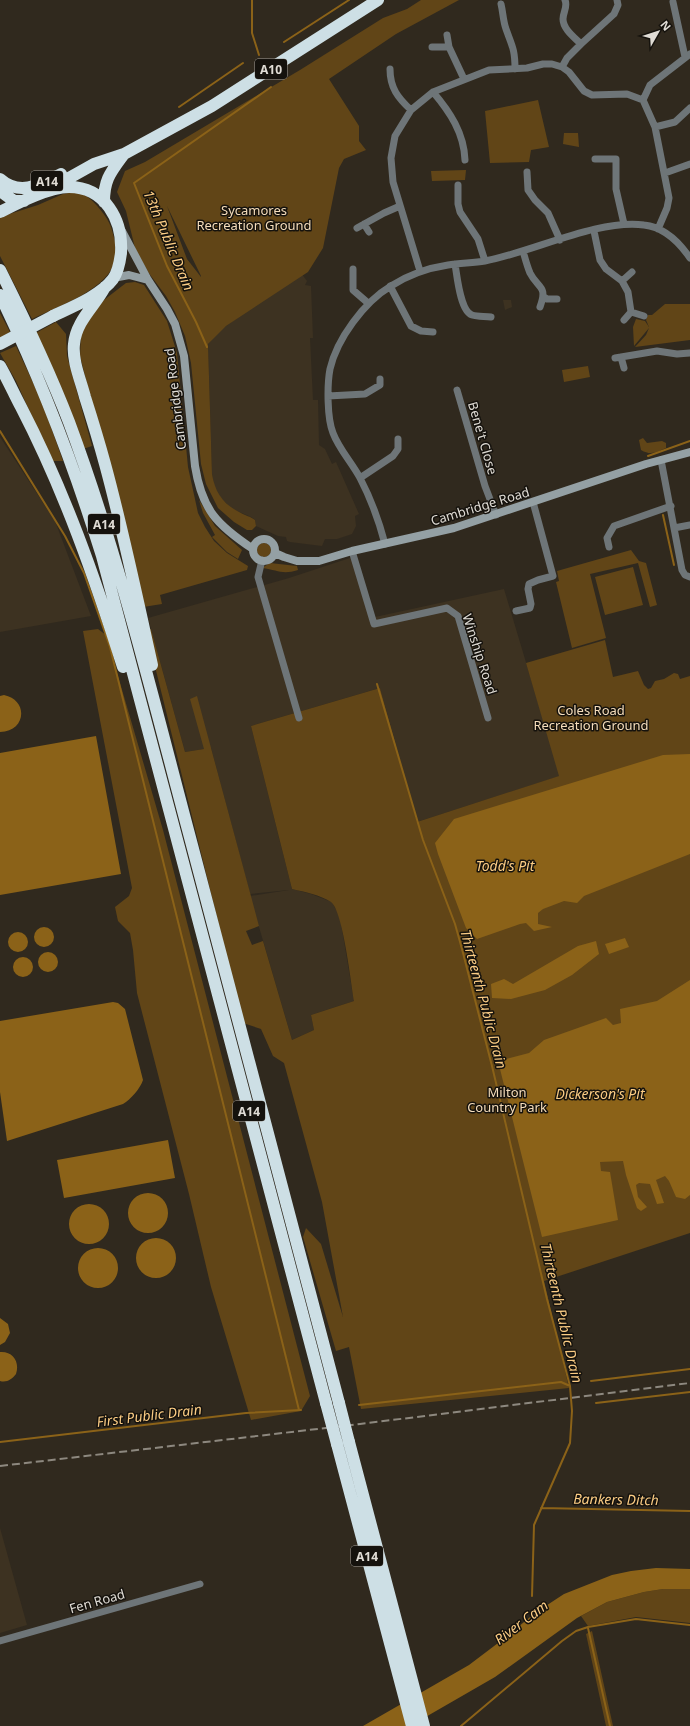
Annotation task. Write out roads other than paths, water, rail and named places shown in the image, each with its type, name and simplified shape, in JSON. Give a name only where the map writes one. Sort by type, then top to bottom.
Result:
[{"type":"highway","name":"A10","points":[[44,192],[94,164],[124,154],[212,106],[378,0]]},
{"type":"highway","name":"A10","points":[[104,202],[105,183],[108,175],[124,154]]},
{"type":"highway","name":"A14","points":[[0,179],[12,187],[24,188],[37,186],[82,164],[94,164]]},
{"type":"highway","points":[[0,212],[44,192],[60,188],[74,187],[88,191],[104,202],[118,222],[121,246],[120,260],[109,282],[82,302],[0,344]]},
{"type":"highway","name":"A14","points":[[0,191],[14,200],[25,201]]},
{"type":"highway","name":"A14","points":[[0,270],[45,365],[68,420],[95,495],[113,553],[339,1403],[343,1443],[412,1726]]},
{"type":"highway","name":"A14","points":[[109,282],[85,316],[77,331],[74,345],[74,356],[105,465],[152,663],[166,725],[165,746]]},
{"type":"highway","name":"A14","points":[[0,295],[32,363],[57,423],[102,556],[326,1403],[343,1443],[407,1662],[424,1726]]},
{"type":"highway","name":"A14","points":[[0,366],[29,420],[61,494],[104,605],[130,689],[143,712]]},
{"type":"street","points":[[565,0],[566,4],[563,19],[566,28],[581,44]]},
{"type":"street","points":[[562,67],[567,58],[614,14],[618,5],[617,0]]},
{"type":"street","points":[[643,100],[650,85],[688,55],[673,2]]},
{"type":"street","points":[[502,4],[506,28],[512,42],[515,57],[514,68]]},
{"type":"street","points":[[447,35],[449,47],[464,79]]},
{"type":"street","points":[[432,47],[449,47]]},
{"type":"street","points":[[420,271],[393,182],[391,158],[395,136],[411,110],[433,92],[489,70],[527,68],[543,64],[562,67],[569,72],[586,92],[592,95],[627,94],[643,100],[655,127],[669,198],[667,208],[658,229]]},
{"type":"street","points":[[390,69],[390,79],[394,92],[411,110]]},
{"type":"street","points":[[433,92],[445,106],[461,134],[465,160]]},
{"type":"street","points":[[655,127],[675,122],[686,110],[690,108]]},
{"type":"street","points":[[595,159],[616,159],[616,189],[624,224]]},
{"type":"street","points":[[665,173],[690,164]]},
{"type":"street","points":[[527,172],[527,183],[531,195],[548,213],[560,240]]},
{"type":"street","points":[[519,184],[527,183]]},
{"type":"street","points":[[458,185],[460,212],[478,239],[485,261]]},
{"type":"street","points":[[357,228],[400,206]]},
{"type":"street","name":"Cambridge Road","points":[[118,222],[148,280],[175,324],[184,356],[195,466],[198,483],[204,501],[223,528],[253,549]]},
{"type":"street","points":[[364,224],[369,232]]},
{"type":"street","points":[[385,544],[377,515],[360,478],[332,432],[328,396],[330,369],[342,339],[368,303],[390,286],[420,271],[455,264],[485,261],[624,224],[645,225],[658,229],[676,240],[690,258]]},
{"type":"street","points":[[594,231],[600,260],[606,269],[622,281],[628,292],[631,312],[624,320]]},
{"type":"street","points":[[523,251],[531,274],[538,283],[544,297],[540,307]]},
{"type":"street","points":[[455,264],[460,297],[469,313],[472,315],[491,317]]},
{"type":"street","points":[[353,270],[350,290],[368,303]]},
{"type":"street","points":[[622,281],[632,272]]},
{"type":"street","points":[[109,282],[129,275],[148,280]]},
{"type":"street","points":[[390,286],[411,326],[421,334],[433,332]]},
{"type":"street","points":[[544,297],[547,299],[557,299]]},
{"type":"street","points":[[631,312],[644,316]]},
{"type":"street","points":[[624,368],[618,357],[657,351],[677,354],[690,353]]},
{"type":"street","points":[[328,396],[365,394],[380,385],[380,379]]},
{"type":"street","name":"Bene't Close","points":[[457,390],[484,486],[496,516]]},
{"type":"street","points":[[360,478],[393,456],[398,449],[398,439]]},
{"type":"street","name":"Cambridge Road","points":[[275,552],[284,557],[297,561],[309,562],[324,560],[352,551],[454,528],[496,516],[533,502],[690,452]]},
{"type":"street","points":[[661,460],[682,570],[685,575],[690,577]]},
{"type":"street","points":[[516,611],[530,608],[532,604],[528,589],[529,584],[553,576],[533,502]]},
{"type":"street","points":[[609,547],[607,538],[614,526],[671,506]]},
{"type":"street","points":[[674,528],[690,525]]},
{"type":"street","points":[[268,540],[274,545],[275,552],[270,559],[262,560],[255,556],[253,549],[258,541],[268,540]]},
{"type":"street","name":"Winship Road","points":[[352,551],[374,624],[447,608],[458,616],[488,718]]},
{"type":"street","points":[[262,560],[258,577],[299,718]]},
{"type":"street","name":"Fen Road","points":[[0,1641],[200,1584]]},
{"type":"water","points":[[4,695],[12,698],[18,703],[21,709],[21,715],[19,722],[15,727],[9,731],[0,732],[0,696]]},
{"type":"water","points":[[96,736],[121,874],[0,895],[0,753]]},
{"type":"water","name":"Todd's Pit","points":[[690,754],[690,854],[584,896],[577,903],[564,901],[543,909],[538,913],[538,924],[552,927],[534,931],[526,923],[477,939],[466,928],[435,843],[454,819],[663,755]]},
{"type":"water","points":[[44,927],[51,930],[54,937],[51,944],[44,947],[37,944],[34,937],[37,930]]},
{"type":"water","points":[[18,932],[25,935],[28,942],[25,949],[18,952],[11,949],[8,942],[11,935]]},
{"type":"water","points":[[625,938],[629,947],[609,954],[605,944]]},
{"type":"water","points":[[596,941],[599,954],[572,975],[545,990],[511,999],[492,998],[491,984],[504,979],[513,984],[578,946]]},
{"type":"water","points":[[48,952],[55,955],[58,962],[55,969],[48,972],[41,969],[38,962],[41,955]]},
{"type":"water","points":[[23,957],[30,960],[33,967],[30,974],[23,977],[16,974],[13,967],[16,960]]},
{"type":"water","name":"Dickerson's Pit","points":[[690,980],[690,1195],[685,1199],[676,1197],[669,1181],[665,1176],[656,1180],[664,1203],[657,1204],[650,1184],[639,1183],[636,1185],[638,1197],[647,1207],[641,1211],[637,1208],[623,1161],[600,1162],[601,1171],[610,1172],[618,1220],[542,1237],[498,1061],[529,1053],[544,1040],[606,1018],[613,1025],[621,1023],[620,1009],[657,1001]]},
{"type":"water","points":[[113,1002],[118,1003],[125,1009],[143,1080],[132,1097],[123,1104],[7,1141],[0,1092],[0,1021]]},
{"type":"water","points":[[168,1140],[175,1178],[64,1198],[57,1160]]},
{"type":"water","points":[[148,1193],[162,1199],[168,1213],[162,1227],[148,1233],[134,1227],[128,1213],[134,1199]]},
{"type":"water","points":[[89,1204],[103,1210],[109,1224],[103,1238],[89,1244],[75,1238],[69,1224],[75,1210]]},
{"type":"water","points":[[156,1238],[170,1244],[176,1258],[170,1272],[156,1278],[142,1272],[136,1258],[142,1244]]},
{"type":"water","points":[[98,1248],[112,1254],[118,1268],[112,1282],[98,1288],[84,1282],[78,1268],[84,1254]]},
{"type":"water","points":[[0,1318],[8,1324],[10,1333],[5,1342],[0,1345]]},
{"type":"water","points":[[0,1352],[9,1353],[12,1355],[17,1365],[16,1374],[7,1381],[0,1381]]},
{"type":"water","points":[[656,1568],[690,1569],[690,1589],[663,1589],[644,1592],[607,1602],[577,1618],[495,1677],[410,1726],[363,1726],[469,1665],[535,1613],[564,1594],[612,1575]]},
{"type":"waterway","name":"Thirteenth Public Drain","points":[[252,0],[252,33],[259,55]]},
{"type":"waterway","points":[[284,42],[349,0]]},
{"type":"waterway","points":[[179,107],[243,63]]},
{"type":"waterway","name":"13th Public Drain","points":[[207,347],[196,322],[167,266],[134,183],[271,87]]},
{"type":"waterway","points":[[0,431],[65,536],[84,573],[110,647],[299,1410]]},
{"type":"waterway","points":[[648,456],[690,441]]},
{"type":"waterway","points":[[663,515],[674,565]]},
{"type":"waterway","name":"Thirteenth Public Drain","points":[[377,684],[423,840],[455,924],[462,949],[492,1066],[547,1299],[570,1386],[572,1411],[570,1443],[534,1525],[532,1596]]},
{"type":"waterway","points":[[591,1381],[690,1369]]},
{"type":"waterway","points":[[359,1405],[561,1382],[570,1386]]},
{"type":"waterway","points":[[596,1403],[690,1392]]},
{"type":"waterway","name":"First Public Drain","points":[[0,1442],[246,1413],[301,1410]]},
{"type":"waterway","name":"Bankers Ditch","points":[[541,1508],[690,1511]]},
{"type":"waterway","points":[[461,1726],[562,1641],[576,1631],[588,1627],[636,1619],[690,1625]]},
{"type":"waterway","points":[[588,1628],[610,1726]]},
{"type":"railway","points":[[0,1466],[360,1424],[690,1383]]},
{"type":"park label","name":"Sycamores Recreation Ground","points":[[254,218]]},
{"type":"park label","name":"Coles Road Recreation Ground","points":[[591,718]]},
{"type":"park label","name":"Milton Country Park","points":[[507,1100]]},
{"type":"water label","name":"River Cam","points":[[521,1622]]}]
